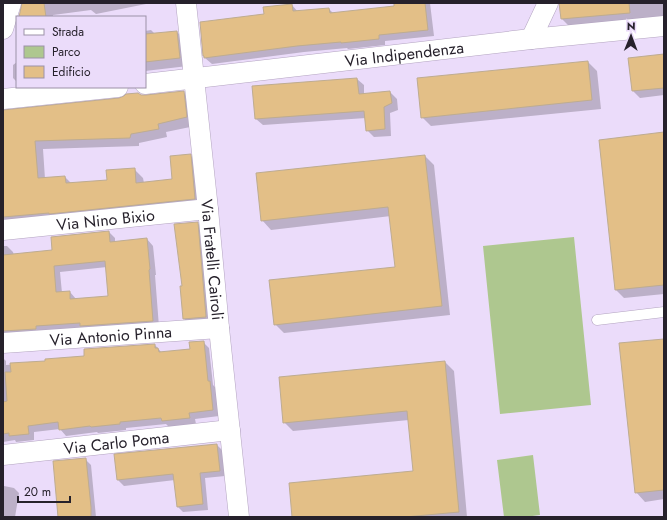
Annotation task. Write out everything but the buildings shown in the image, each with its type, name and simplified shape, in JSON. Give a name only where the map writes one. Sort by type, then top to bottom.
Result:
[{"type":"street","points":[[3,30],[10,3]]},
{"type":"street","name":"Via Fratelli Cairoli","points":[[186,3],[239,517]]},
{"type":"street","points":[[531,39],[548,3]]},
{"type":"street","name":"Via Indipendenza","points":[[146,84],[531,39],[664,26]]},
{"type":"street","points":[[3,99],[108,88]]},
{"type":"street","name":"Via Nino Bixio","points":[[3,230],[208,209]]},
{"type":"street","name":"Via Antonio Pinna","points":[[3,343],[219,328]]},
{"type":"street","name":"Via Carlo Poma","points":[[3,455],[230,430]]},
{"type":"lane","points":[[596,320],[664,312]]},
{"type":"green space","points":[[574,237],[591,405],[500,414],[483,246]]},
{"type":"green space","points":[[533,455],[540,515],[504,517],[497,460]]}]
